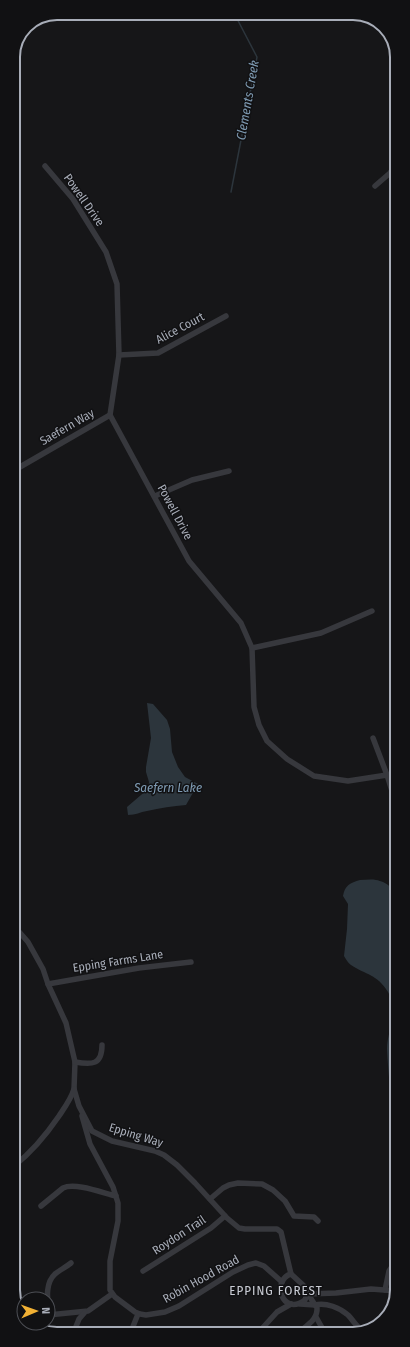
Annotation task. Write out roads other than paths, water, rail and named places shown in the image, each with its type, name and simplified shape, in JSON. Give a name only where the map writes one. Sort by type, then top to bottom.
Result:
[{"type":"street","name":"Powell Drive","points":[[45,166],[73,199],[106,252],[117,284],[119,355],[110,415],[189,561],[241,623],[252,648],[254,706],[259,725],[267,741],[287,759],[314,776],[348,781],[387,775]]},
{"type":"street","points":[[375,186],[390,173]]},
{"type":"street","name":"Alice Court","points":[[119,355],[158,352],[226,316]]},
{"type":"street","name":"Saefern Way","points":[[20,467],[110,415]]},
{"type":"street","points":[[155,496],[192,480],[229,471]]},
{"type":"street","points":[[252,648],[322,633],[372,611]]},
{"type":"street","points":[[373,738],[390,784]]},
{"type":"street","name":"Epping Way","points":[[20,933],[28,942],[43,969],[48,984],[66,1023],[75,1062],[74,1089],[79,1106],[91,1129],[95,1133],[112,1141],[154,1151],[164,1155],[177,1165],[225,1216],[239,1228],[277,1229],[281,1232],[291,1274]]},
{"type":"street","name":"Epping Farms Lane","points":[[48,984],[139,968],[191,962]]},
{"type":"street","points":[[75,1062],[89,1064],[97,1062],[102,1054],[102,1045]]},
{"type":"street","points":[[20,1161],[45,1137],[70,1099],[74,1089]]},
{"type":"street","points":[[79,1106],[90,1144],[116,1196],[119,1210],[111,1256],[110,1286],[112,1294],[138,1314],[133,1327]]},
{"type":"street","points":[[210,1199],[229,1185],[238,1183],[262,1184],[273,1190],[285,1201],[294,1216],[314,1217],[318,1221]]},
{"type":"street","points":[[41,1206],[67,1186],[79,1187],[116,1196]]},
{"type":"street","name":"Roydon Trail","points":[[143,1271],[211,1228],[225,1216]]},
{"type":"street","points":[[49,1291],[50,1282],[55,1274],[71,1263]]},
{"type":"street","name":"Robin Hood Road","points":[[138,1314],[146,1315],[165,1312],[192,1298],[244,1266],[252,1264],[260,1264],[264,1266],[282,1282]]},
{"type":"street","points":[[385,1290],[390,1270]]},
{"type":"street","points":[[263,1327],[277,1312],[283,1299],[281,1290],[282,1282],[285,1277],[291,1274],[306,1288],[308,1294],[318,1309],[316,1317],[306,1327]]},
{"type":"street","points":[[308,1294],[336,1293],[371,1289],[390,1290]]},
{"type":"street","points":[[56,1314],[85,1311],[94,1307],[112,1294]]},
{"type":"street","points":[[300,1304],[306,1300],[308,1294]]},
{"type":"street","points":[[283,1299],[291,1304]]},
{"type":"street","points":[[277,1312],[291,1304],[324,1304],[339,1309],[349,1316],[357,1326]]},
{"type":"street","points":[[76,1327],[79,1319],[85,1311]]},
{"type":"street","points":[[316,1317],[322,1327]]},
{"type":"water","name":"Saefern Lake","points":[[147,703],[153,704],[167,720],[170,729],[172,752],[178,767],[185,777],[198,784],[186,805],[128,815],[127,807],[148,789],[149,782],[146,767],[151,738]]},
{"type":"water","points":[[360,880],[374,880],[381,881],[390,886],[390,997],[380,982],[351,965],[344,956],[348,904],[343,896],[345,889],[353,882]]},
{"type":"water","points":[[390,1031],[390,1086],[387,1049]]},
{"type":"waterway","name":"Clements Creek","points":[[231,192],[257,57],[238,20]]},
{"type":"district","name":"EPPING FOREST","points":[[276,1290]]}]
